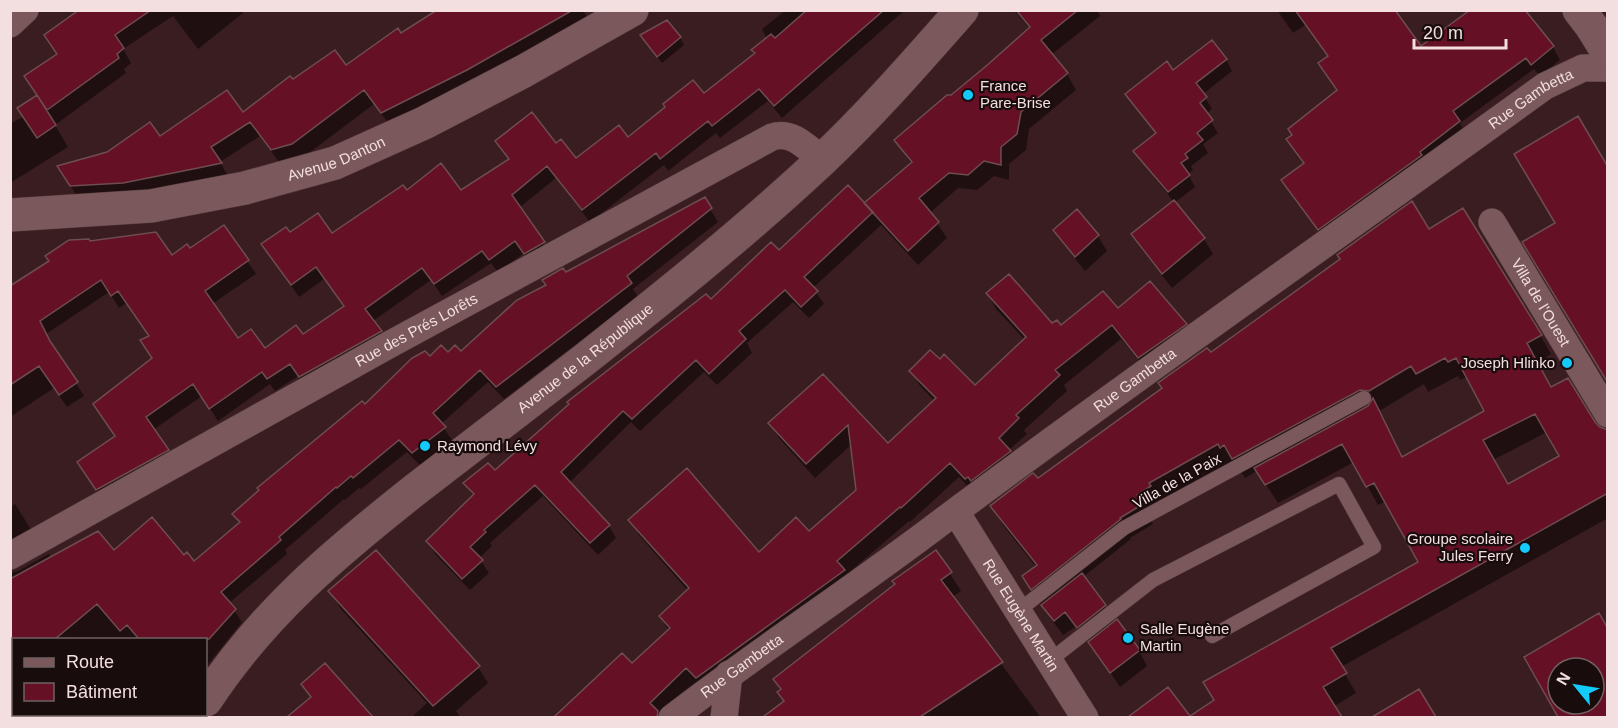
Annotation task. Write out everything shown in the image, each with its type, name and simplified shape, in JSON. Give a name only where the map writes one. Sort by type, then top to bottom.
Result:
[{"type":"main road","name":"Avenue Danton","points":[[10,215],[151,206],[245,188],[335,163],[424,123],[524,71],[632,10]]},
{"type":"main road","name":"Avenue de la République","points":[[207,699],[237,656],[305,581],[339,551],[737,237],[823,160],[911,68],[962,10]]},
{"type":"main road","points":[[1579,10],[1592,27],[1607,56]]},
{"type":"street","points":[[10,24],[25,10]]},
{"type":"street","name":"Rue Gambetta","points":[[672,717],[956,512],[1044,445],[1545,86],[1607,56]]},
{"type":"street","name":"Rue des Prés Lorêts","points":[[10,556],[375,353],[772,137],[788,135],[823,160]]},
{"type":"street","name":"Villa de l'Ouest","points":[[1492,222],[1608,414]]},
{"type":"street","name":"Rue Eugène Martin","points":[[956,512],[1085,717]]},
{"type":"street","points":[[724,717],[729,674]]},
{"type":"lane","name":"Villa de la Paix","points":[[1018,610],[1124,528],[1364,398]]},
{"type":"lane","points":[[1049,661],[1153,580],[1339,484],[1374,547],[1212,636]]},
{"type":"building","points":[[79,10],[151,10],[115,35],[124,48],[117,54],[119,58],[47,110],[24,76],[57,54],[44,35]]},
{"type":"building","points":[[437,10],[573,10],[467,70],[381,113],[364,90],[292,144],[271,150],[250,122],[211,147],[222,163],[123,183],[70,186],[57,166],[107,152],[150,122],[160,136],[227,90],[243,112],[290,76],[293,79],[335,50],[346,65],[398,28],[401,33]]},
{"type":"building","points":[[807,10],[884,10],[774,106],[759,89],[712,126],[708,121],[660,159],[656,153],[582,210],[547,166],[512,195],[545,242],[524,254],[515,241],[489,260],[482,251],[434,284],[422,268],[365,309],[382,331],[299,377],[290,364],[267,379],[262,372],[209,409],[193,384],[146,417],[169,450],[96,490],[77,462],[115,436],[93,404],[152,358],[140,340],[149,336],[118,291],[111,296],[101,280],[40,321],[50,341],[78,382],[59,395],[39,366],[10,385],[10,286],[49,261],[45,256],[69,240],[89,239],[90,241],[156,232],[172,255],[187,244],[190,248],[224,225],[249,260],[205,291],[238,338],[251,329],[265,348],[296,325],[303,334],[344,306],[316,267],[291,285],[261,244],[286,227],[290,232],[318,213],[332,233],[403,185],[407,190],[441,163],[461,190],[509,159],[495,141],[532,112],[556,143],[561,139],[576,158],[619,125],[628,137],[665,107],[663,104],[693,80],[704,93],[755,53],[751,50],[771,34],[775,38]]},
{"type":"building","points":[[1016,10],[1078,10],[1041,40],[1068,73],[1021,112],[1017,134],[1001,147],[1001,165],[984,161],[968,175],[949,173],[919,198],[939,222],[908,251],[864,203],[912,162],[894,140],[947,95],[951,95],[985,67],[1030,27]]},
{"type":"building","points":[[1295,10],[1395,10],[1421,46],[1470,10],[1525,10],[1554,46],[1531,65],[1526,58],[1453,111],[1460,121],[1420,152],[1422,155],[1318,230],[1281,180],[1304,163],[1286,139],[1292,135],[1288,129],[1337,90],[1318,63],[1328,56]]},
{"type":"building","points":[[667,20],[681,37],[657,57],[640,35]]},
{"type":"building","points":[[1212,40],[1227,59],[1196,83],[1207,97],[1200,103],[1213,120],[1197,133],[1203,140],[1185,154],[1188,158],[1181,163],[1190,175],[1168,192],[1133,151],[1156,133],[1125,94],[1167,61],[1173,70]]},
{"type":"building","points":[[37,95],[56,125],[37,138],[17,108]]},
{"type":"building","points":[[1578,116],[1608,167],[1608,383],[1522,242],[1555,223],[1514,154]]},
{"type":"building","points":[[848,185],[873,212],[804,277],[818,291],[801,307],[785,290],[739,331],[746,339],[709,374],[696,360],[632,419],[623,411],[561,472],[610,525],[590,543],[535,485],[484,530],[486,532],[470,547],[483,560],[462,579],[426,541],[474,494],[463,483],[488,463],[495,470],[569,404],[567,402],[706,294],[711,299],[771,242],[779,250]]},
{"type":"building","points":[[705,197],[712,208],[627,276],[632,283],[496,387],[480,370],[433,413],[446,427],[412,453],[399,440],[353,478],[351,476],[336,487],[279,537],[281,540],[221,592],[236,609],[209,639],[138,638],[127,625],[120,631],[97,604],[56,638],[10,639],[10,579],[98,531],[114,550],[152,517],[184,555],[187,552],[194,561],[240,522],[232,514],[259,490],[257,488],[362,401],[365,404],[412,358],[425,351],[430,356],[441,345],[448,352],[455,345],[461,351],[517,300],[546,285],[542,280],[563,268],[566,272]]},
{"type":"building","points":[[1174,200],[1205,238],[1162,274],[1131,234]]},
{"type":"building","points":[[1412,201],[1429,229],[1463,208],[1542,335],[1527,343],[1551,387],[1568,378],[1595,422],[1608,430],[1608,493],[1331,648],[1347,673],[1323,687],[1342,717],[1128,717],[1168,687],[1190,716],[1214,700],[1203,682],[1418,562],[1374,483],[1366,487],[1342,444],[1265,485],[1254,468],[1368,406],[1373,398],[1402,457],[1484,411],[1456,358],[1448,362],[1445,358],[1416,374],[1411,366],[1369,391],[1360,390],[1232,459],[1224,445],[1220,448],[1218,444],[1149,483],[1151,486],[1137,495],[1143,504],[1120,518],[1031,590],[1022,576],[1037,565],[990,506],[1033,473],[1038,478],[1162,388],[1158,383],[1207,348],[1211,352],[1340,259],[1337,255]],"holes":[[[1535,414],[1559,456],[1508,484],[1483,440]]]},
{"type":"building","points":[[1077,209],[1099,235],[1075,257],[1053,230]]},
{"type":"building","points":[[1009,274],[1052,323],[1057,320],[1061,325],[1103,291],[1118,308],[1150,281],[1187,324],[1138,358],[1112,325],[1055,370],[1060,375],[1016,415],[1019,418],[999,438],[1011,451],[971,481],[968,477],[965,479],[950,463],[901,508],[837,561],[845,570],[696,678],[686,668],[650,703],[658,711],[657,717],[554,717],[622,653],[632,663],[670,628],[659,616],[689,588],[628,520],[687,468],[759,552],[796,517],[809,531],[856,490],[848,425],[806,464],[768,423],[823,374],[888,443],[936,398],[909,371],[930,350],[940,359],[944,354],[975,385],[1026,337],[986,293]]},
{"type":"building","points":[[376,550],[480,666],[433,706],[328,591]]},
{"type":"building","points":[[936,550],[952,572],[941,580],[1003,662],[920,717],[763,717],[784,701],[777,692],[781,689],[773,679],[895,584],[892,581]]},
{"type":"building","points":[[1082,573],[1106,605],[1077,628],[1065,612],[1054,621],[1041,605]]},
{"type":"building","points":[[1599,613],[1608,629],[1608,717],[1557,716],[1606,716],[1606,656],[1546,656],[1546,696],[1524,657]]},
{"type":"building","points":[[1117,619],[1140,650],[1110,673],[1088,642]]},
{"type":"building","points":[[325,663],[373,717],[287,717],[311,697],[301,684]]},
{"type":"building","points":[[1419,689],[1436,717],[1372,717]]},
{"type":"place","name":"France Pare-Brise","points":[[968,95]]},
{"type":"place","name":"Joseph Hlinko","points":[[1567,363]]},
{"type":"place","name":"Raymond Lévy","points":[[425,446]]},
{"type":"place","name":"Groupe scolaire Jules Ferry","points":[[1525,548]]},
{"type":"place","name":"Salle Eugène Martin","points":[[1128,638]]}]
